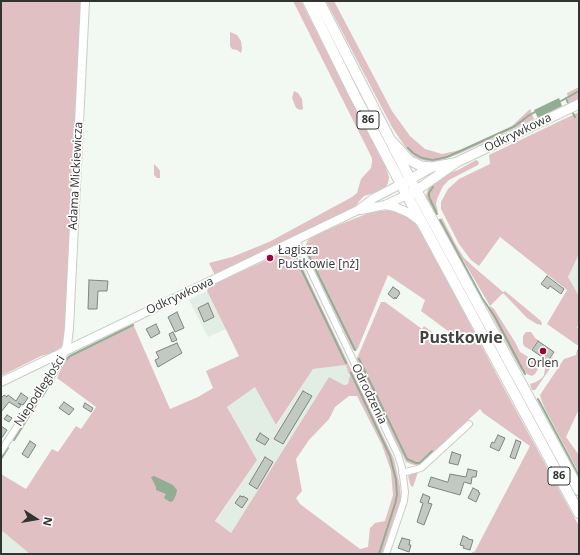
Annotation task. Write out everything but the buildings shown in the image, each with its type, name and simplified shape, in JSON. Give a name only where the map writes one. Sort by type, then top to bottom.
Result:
[{"type":"main road","name":"86","points":[[308,1],[354,94],[421,222],[579,512]]},
{"type":"main road","name":"86","points":[[319,1],[410,179],[579,490]]},
{"type":"main road","name":"Odkrywkowa","points":[[407,195],[417,190],[457,162],[579,104]]},
{"type":"main road","name":"Odkrywkowa","points":[[389,138],[409,160],[421,166],[432,167],[457,162]]},
{"type":"main road","name":"Odkrywkowa","points":[[401,184],[432,167]]},
{"type":"street","name":"Adama Mickiewicza","points":[[65,351],[70,321],[85,1]]},
{"type":"street","name":"Odkrywkowa","points":[[1,382],[358,210],[374,198],[401,184]]},
{"type":"street","name":"Odkrywkowa","points":[[358,210],[385,205],[407,195]]},
{"type":"street","name":"Odkrywkowa","points":[[385,205],[395,207],[409,213],[421,222]]},
{"type":"street","name":"Odrodzenia","points":[[296,240],[398,455],[405,492],[404,501],[386,554]]},
{"type":"street","name":"Niepodległości","points":[[1,451],[65,351]]},
{"type":"street","points":[[402,473],[421,468],[469,424]]},
{"type":"shaded area","points":[[1,1],[83,1],[64,342],[55,352],[41,356],[1,376]]},
{"type":"shaded area","points":[[293,1],[301,1],[386,168],[389,177],[388,183],[385,188],[364,196],[356,206],[350,210],[215,275],[209,263],[232,257],[269,242],[352,197],[357,193],[361,179],[371,168],[372,158]]},
{"type":"shaded area","points":[[326,1],[334,1],[392,111],[410,136],[425,149],[442,154],[460,150],[512,126],[530,109],[534,119],[461,153],[439,161],[426,161],[416,158],[406,148],[392,127]]},
{"type":"shaded area","points":[[230,32],[237,35],[241,41],[241,53],[232,49],[230,46]]},
{"type":"shaded area","points":[[579,87],[579,99],[569,105],[567,93]]},
{"type":"shaded area","points":[[294,91],[298,93],[302,99],[303,109],[300,110],[296,108],[292,98]]},
{"type":"shaded area","points":[[559,98],[562,106],[538,118],[534,110]]},
{"type":"shaded area","points":[[579,112],[579,254],[568,277],[579,296],[579,323],[577,328],[579,329],[579,345],[577,345],[547,324],[567,290],[500,237],[479,266],[471,260],[459,244],[441,209],[441,202],[448,189],[459,179],[490,164],[489,155]]},
{"type":"shaded area","points":[[476,160],[479,163],[478,165],[449,180],[443,186],[436,204],[438,212],[434,214],[426,200],[428,189],[433,182]]},
{"type":"shaded area","points":[[154,164],[160,171],[160,178],[157,178],[154,175]]},
{"type":"shaded area","points":[[390,210],[397,211],[405,215],[415,223],[420,231],[579,526],[579,554],[469,554],[475,551],[530,446],[483,413],[480,409],[419,466],[406,462],[356,359],[381,302],[385,302],[422,329],[424,326],[446,342],[452,334],[421,311],[425,300],[388,275],[358,348],[356,351],[353,350],[306,252],[305,247],[308,240],[341,224],[369,213]]},
{"type":"shaded area","points":[[442,218],[464,258],[503,292],[505,291],[541,321],[542,325],[537,324],[527,318],[503,293],[490,306],[463,260],[461,262],[438,220]]},
{"type":"shaded area","points":[[286,251],[295,252],[394,459],[401,499],[382,554],[30,554],[1,530],[1,474],[26,489],[52,449],[58,452],[76,426],[81,429],[96,407],[57,378],[69,356],[133,324],[170,409],[198,397],[213,388],[206,371],[239,356],[207,291],[208,287]],"holes":[[[346,365],[350,375],[348,384],[344,385],[329,377],[231,533],[215,521],[257,460],[227,407],[255,387],[276,425],[313,369]],[[349,396],[357,396],[382,445],[391,471],[393,495],[385,521],[375,523],[370,528],[368,547],[360,549],[300,504],[296,498],[302,491],[296,459],[309,440],[329,419],[335,407]]]},
{"type":"shaded area","points":[[579,254],[579,296],[568,277]]},
{"type":"shaded area","points":[[207,291],[226,329],[208,337],[189,300]]},
{"type":"shaded area","points":[[490,306],[494,309],[520,352],[537,363],[538,369],[532,376],[521,370],[488,309]]},
{"type":"shaded area","points":[[477,313],[579,500],[579,507],[475,314]]},
{"type":"shaded area","points":[[526,332],[531,332],[538,340],[531,350],[524,346],[523,343],[523,336]]},
{"type":"shaded area","points":[[579,349],[579,409],[566,437],[579,455],[579,473],[545,409],[540,395],[564,359],[576,355],[577,350]]},
{"type":"shaded area","points":[[552,357],[555,361],[536,389],[532,390],[530,384],[542,378]]},
{"type":"shaded area","points":[[346,365],[350,375],[348,384],[344,385],[329,377],[231,533],[215,522],[257,460],[227,407],[255,386],[277,425],[313,369]]},
{"type":"shaded area","points":[[418,472],[413,487],[410,484],[408,476],[412,473]]},
{"type":"shaded area","points":[[154,476],[173,485],[177,490],[173,501],[170,502],[164,498],[166,494],[156,490],[151,477]]},
{"type":"shaded area","points":[[1,530],[30,554],[1,554]]},
{"type":"waterway","points":[[561,101],[579,91]]},
{"type":"waterway","points":[[566,98],[568,103]]},
{"type":"waterway","points":[[408,148],[422,158],[433,160],[447,157],[515,126],[535,112]]},
{"type":"waterway","points":[[573,113],[575,117]]},
{"type":"waterway","points":[[433,187],[429,193],[429,197],[437,214]]},
{"type":"waterway","points":[[440,220],[482,298],[495,317],[525,374]]},
{"type":"waterway","points":[[307,250],[355,350]]},
{"type":"waterway","points":[[295,256],[346,363]]},
{"type":"waterway","points":[[42,397],[63,363],[70,356],[133,325]]},
{"type":"waterway","points":[[359,359],[407,459],[420,463],[432,451]]},
{"type":"waterway","points":[[351,373],[390,456],[396,480],[397,495],[395,504],[379,554]]},
{"type":"waterway","points":[[538,399],[579,476]]},
{"type":"waterway","points":[[14,440],[36,405]]},
{"type":"waterway","points":[[1,459],[8,448]]},
{"type":"place","name":"Łagisza Pustkowie [nż]","points":[[270,258]]},
{"type":"place","name":"Orlen","points":[[543,351]]},
{"type":"district","name":"Pustkowie","points":[[461,338]]}]
